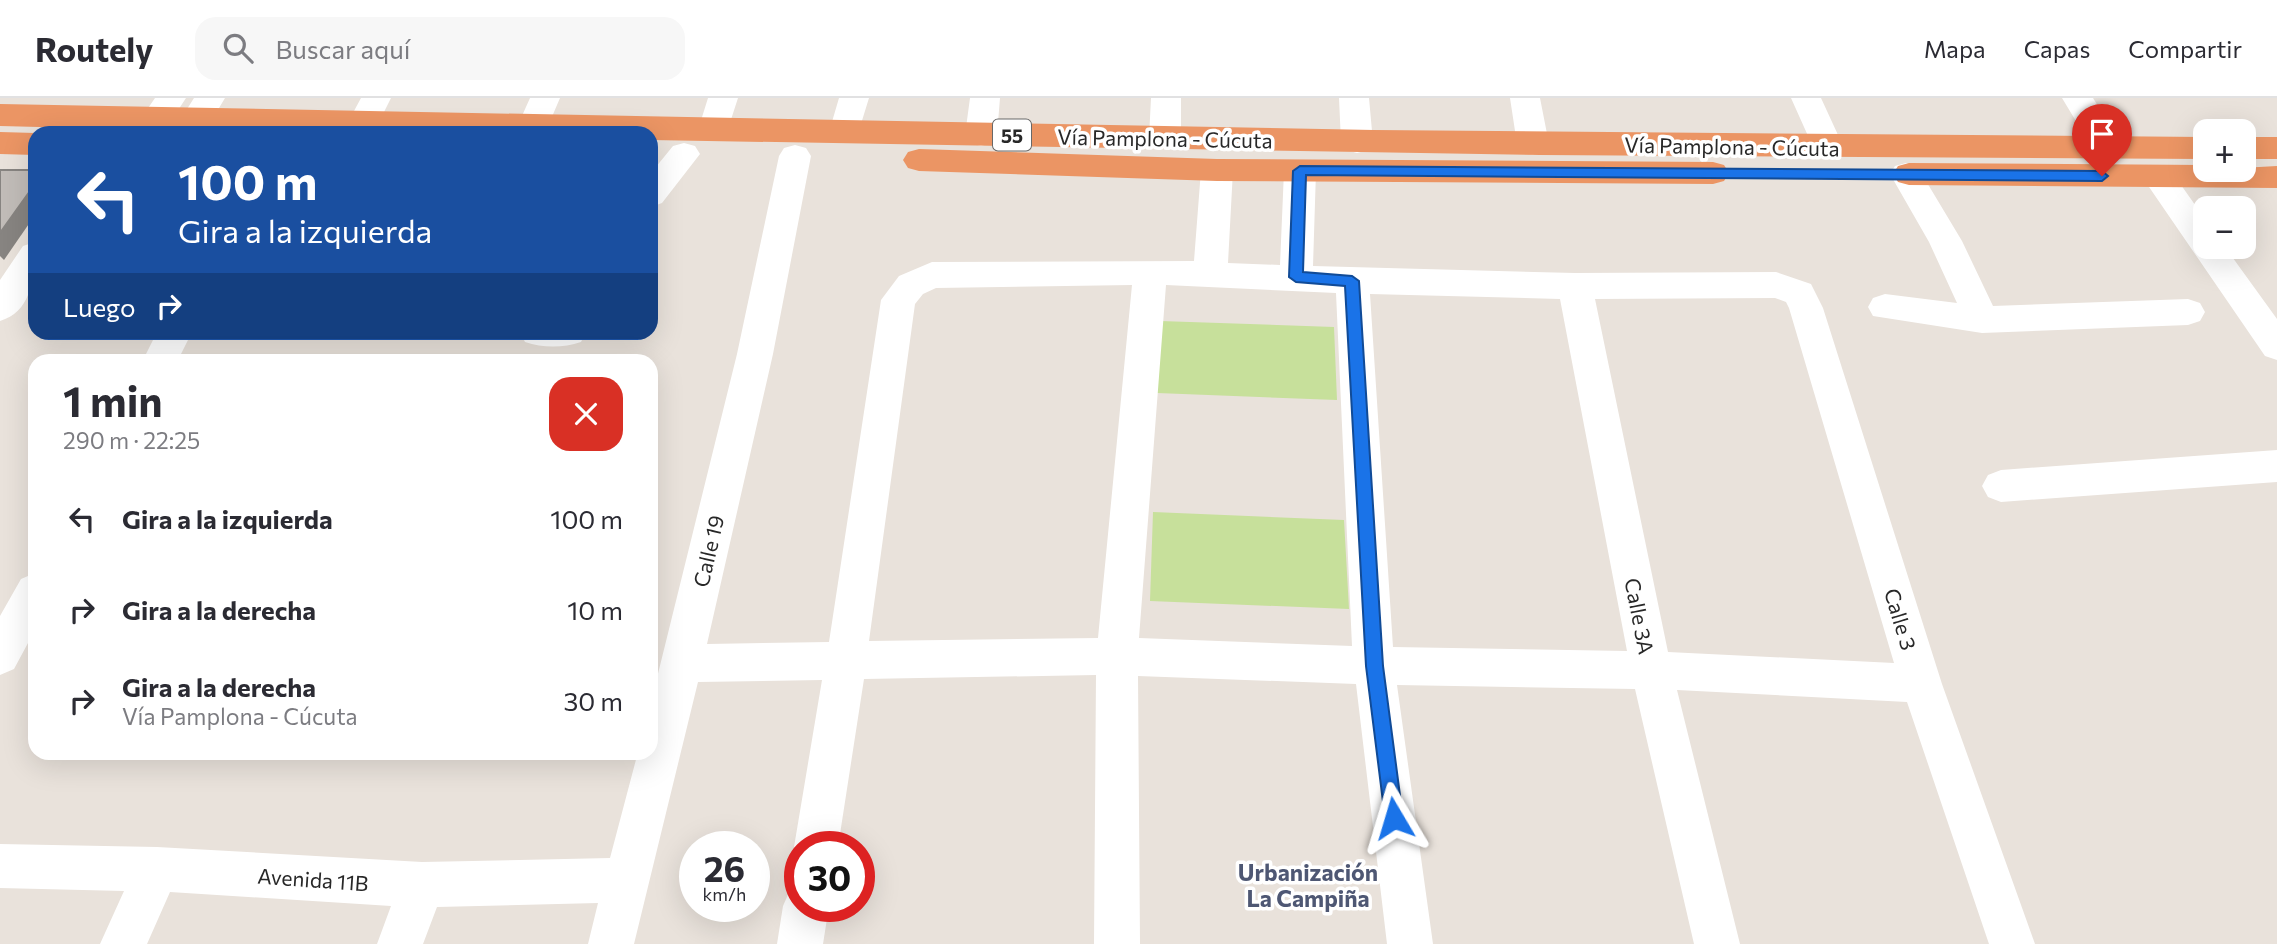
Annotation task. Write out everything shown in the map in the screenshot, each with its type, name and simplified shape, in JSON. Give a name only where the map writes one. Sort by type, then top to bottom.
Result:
[{"type":"highway","name":"Vía Pamplona - Cúcuta","points":[[0,115],[198,118],[369,111],[523,126]]},
{"type":"highway","name":"Vía Pamplona - Cúcuta","points":[[658,129],[1828,148],[2193,148]]},
{"type":"highway","points":[[0,143],[28,144]]},
{"type":"highway","points":[[2256,148],[2277,148]]},
{"type":"highway","name":"Vía Pamplona - Cúcuta","points":[[658,154],[1217,170],[2277,177]]},
{"type":"street","points":[[533,126],[545,98]]},
{"type":"street","points":[[714,130],[723,98]]},
{"type":"street","points":[[845,132],[855,98]]},
{"type":"street","points":[[981,135],[985,98]]},
{"type":"street","points":[[1165,138],[1166,98]]},
{"type":"street","points":[[1354,98],[1357,142]]},
{"type":"street","points":[[1525,98],[1533,144]]},
{"type":"street","points":[[1807,98],[1828,148]]},
{"type":"street","points":[[2077,98],[2109,148]]},
{"type":"street","points":[[658,187],[684,155]]},
{"type":"street","name":"Calle 19","points":[[658,758],[775,267],[795,156]]},
{"type":"street","points":[[1210,275],[1217,170]]},
{"type":"street","points":[[1296,277],[1300,171]]},
{"type":"street","points":[[1906,174],[1945,241],[1982,320]]},
{"type":"street","points":[[2158,176],[2193,226]]},
{"type":"street","points":[[2217,259],[2272,332]]},
{"type":"street","points":[[0,308],[28,266]]},
{"type":"street","points":[[1117,944],[1117,656],[1150,272]]},
{"type":"street","points":[[819,831],[846,662],[898,300],[911,285],[932,275],[1150,272],[1352,281],[1575,286]]},
{"type":"street","points":[[1352,281],[1374,666],[1410,944]]},
{"type":"street","name":"Calle 3","points":[[1575,286],[1776,285],[1799,293],[1921,684],[2012,944]]},
{"type":"street","name":"Calle 3A","points":[[1575,286],[1651,670],[1717,944]]},
{"type":"street","points":[[1885,307],[1982,320],[2188,312]]},
{"type":"street","points":[[2001,486],[2277,466]]},
{"type":"street","points":[[0,656],[28,604]]},
{"type":"street","points":[[682,663],[1117,656],[1374,666],[1651,670],[1921,684]]},
{"type":"street","name":"Calle 19","points":[[611,944],[657,760]]},
{"type":"street","name":"Avenida 11B","points":[[0,866],[157,869],[422,885],[627,880]]},
{"type":"street","points":[[122,944],[157,869]]},
{"type":"street","points":[[400,944],[422,885]]},
{"type":"street","points":[[800,944],[803,922]]},
{"type":"green space","points":[[1160,321],[1334,327],[1337,400],[1157,393]]},
{"type":"green space","points":[[1153,512],[1344,520],[1349,609],[1150,601]]},
{"type":"building","points":[[0,170],[28,170],[28,194],[0,233]]},
{"type":"district","name":"Urbanización La Campiña","points":[[1308,885]]},
{"type":"route","points":[[1394,818],[1374,666],[1352,281],[1296,277],[1300,171],[2102,176]]}]
